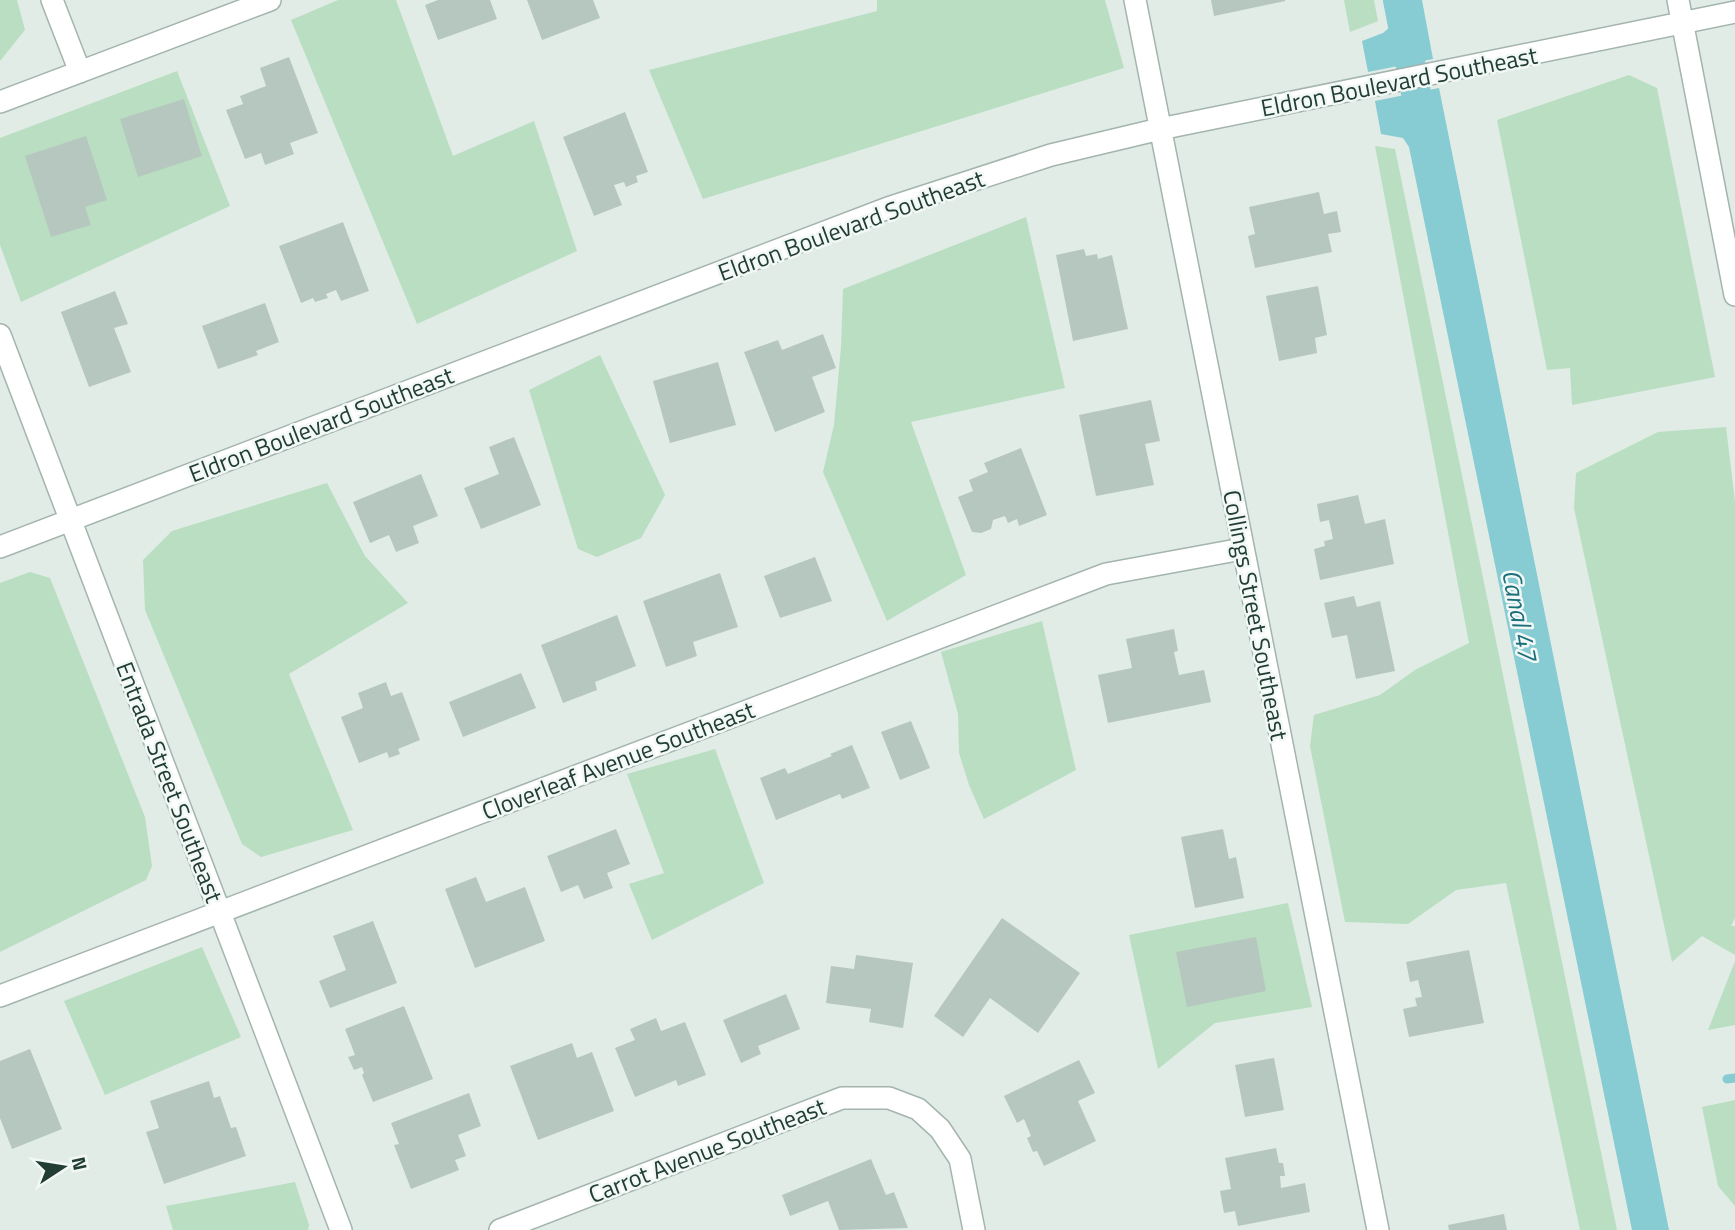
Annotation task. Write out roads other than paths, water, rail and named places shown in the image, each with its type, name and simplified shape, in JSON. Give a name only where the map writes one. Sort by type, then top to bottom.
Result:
[{"type":"street","points":[[52,0],[79,72]]},
{"type":"street","points":[[0,102],[270,0]]},
{"type":"street","name":"Collings Street Southeast","points":[[1135,0],[1378,1230]]},
{"type":"street","points":[[1678,0],[1735,295]]},
{"type":"street","name":"Eldron Boulevard Southeast","points":[[0,547],[888,208],[1051,155],[1160,129],[1735,12]]},
{"type":"street","name":"Entrada Street Southeast","points":[[0,335],[341,1230]]},
{"type":"street","name":"Cloverleaf Avenue Southeast","points":[[0,996],[1106,574],[1242,549]]},
{"type":"street","name":"Carrot Avenue Southeast","points":[[500,1230],[842,1098],[888,1098],[918,1109],[940,1129],[960,1159],[974,1230]]},
{"type":"water","points":[[1388,0],[1422,0],[1433,59],[1368,72],[1362,41],[1383,33],[1390,27],[1392,18]]},
{"type":"water","points":[[1439,88],[1669,1230],[1632,1230],[1409,147],[1403,138],[1381,134],[1375,101]]},
{"type":"waterway","name":"Canal 47","points":[[1398,0],[1424,134]]},
{"type":"waterway","points":[[1727,1079],[1735,1078]]}]
